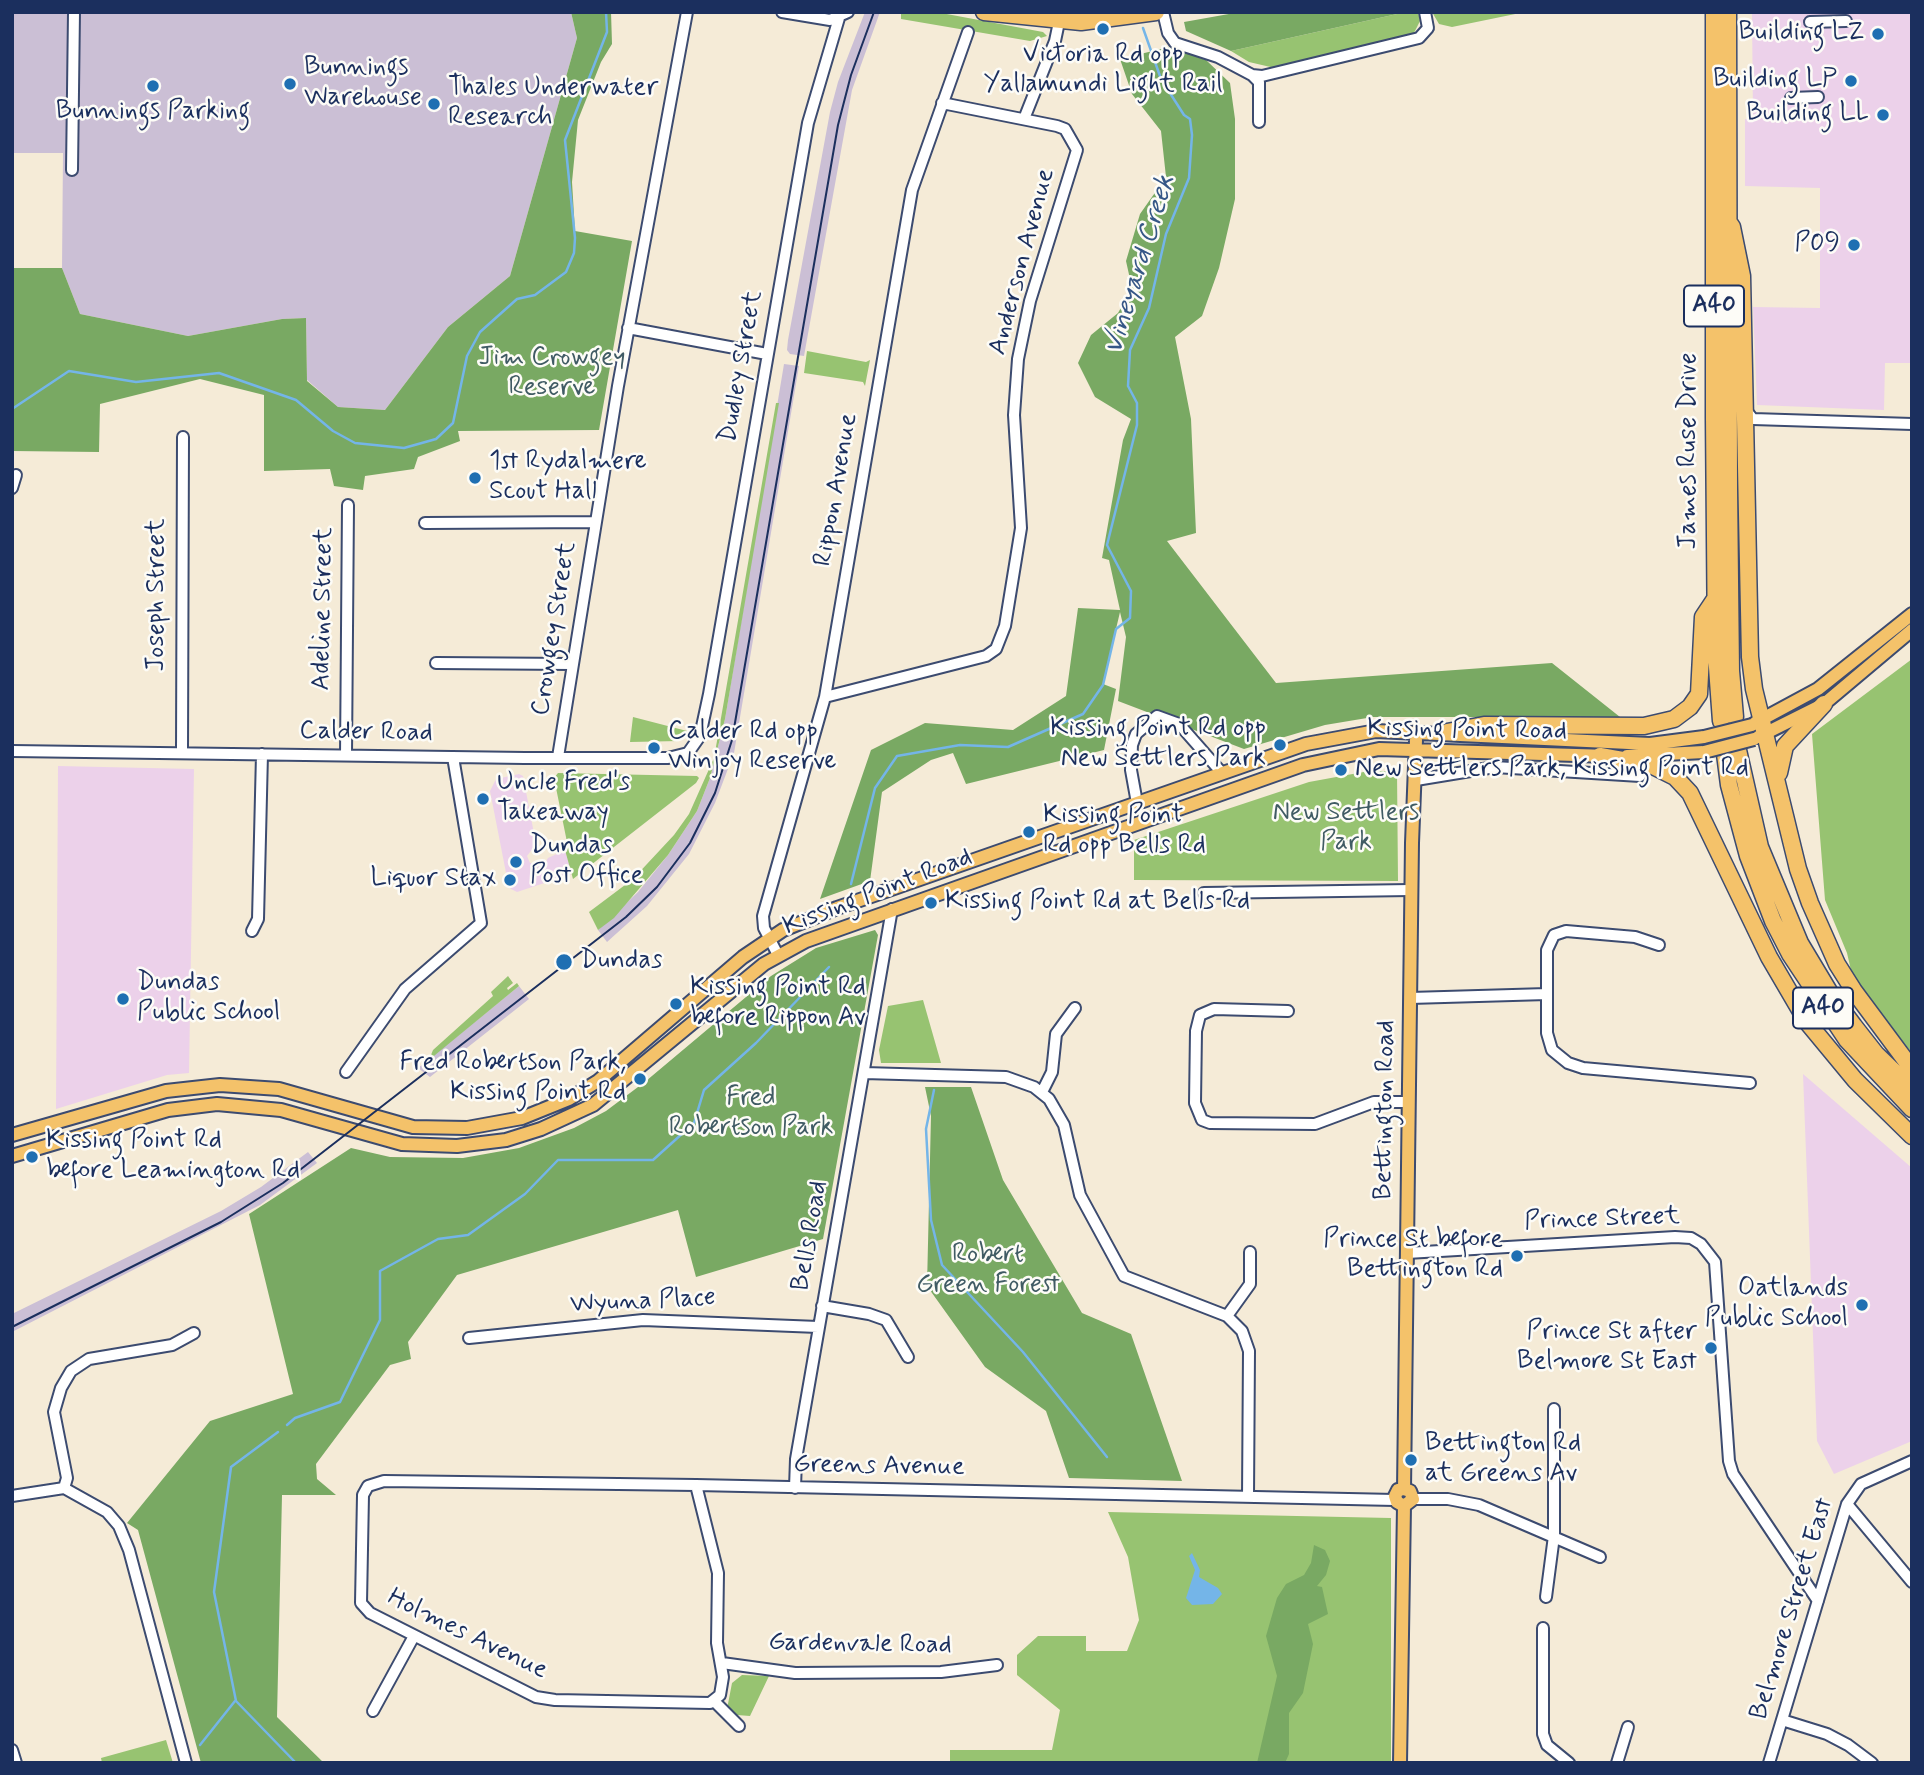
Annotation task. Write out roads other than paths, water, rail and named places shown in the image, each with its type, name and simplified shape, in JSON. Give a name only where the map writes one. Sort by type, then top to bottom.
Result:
[{"type":"highway","points":[[984,12],[1059,22],[1100,21],[1156,12]]},
{"type":"highway","name":"James Ruse Drive","points":[[1714,12],[1716,599],[1728,719],[1728,12]]},
{"type":"highway","points":[[1728,221],[1732,227],[1742,276],[1750,657],[1759,729],[1778,777],[1798,869],[1821,931],[1837,964],[1871,1019],[1912,1069]]},
{"type":"highway","points":[[1447,732],[1485,725],[1644,726],[1674,719],[1690,707],[1699,694],[1703,617],[1716,599]]},
{"type":"highway","points":[[1778,777],[1785,746],[1824,704]]},
{"type":"highway","name":"A40","points":[[1912,1089],[1876,1054],[1854,1026],[1833,998],[1800,943],[1760,847],[1732,752],[1729,785],[1748,856],[1790,954],[1847,1041],[1912,1110]]},
{"type":"highway","points":[[1600,756],[1651,765],[1675,777],[1690,793],[1769,957],[1807,1022],[1855,1080],[1912,1136]]},
{"type":"main road","points":[[1759,729],[1818,689],[1912,614]]},
{"type":"main road","points":[[1759,729],[1824,704],[1912,631]]},
{"type":"main road","name":"Kissing Point Road","points":[[12,1135],[166,1091],[220,1085],[279,1089],[413,1127],[467,1128],[522,1118],[569,1099],[598,1081],[731,967],[769,938],[837,908],[1335,737],[1376,731],[1415,731],[1650,744],[1759,729]]},
{"type":"main road","name":"Kissing Point Road","points":[[12,1156],[168,1110],[217,1104],[281,1110],[366,1136],[422,1146],[472,1145],[523,1135],[559,1122],[608,1094],[778,955],[834,930],[892,909],[1303,765],[1379,749],[1416,748],[1600,756],[1704,752],[1759,729]]},
{"type":"main road","name":"Bettington Road","points":[[1400,1763],[1415,731]]},
{"type":"street","points":[[72,170],[74,12]]},
{"type":"street","name":"Crowgey Street","points":[[558,757],[628,328],[687,12]]},
{"type":"street","name":"Dudley Street","points":[[782,12],[824,20],[844,15]]},
{"type":"street","points":[[1163,12],[1175,43],[1218,57],[1252,75],[1259,82],[1258,122]]},
{"type":"street","points":[[1252,75],[1273,75],[1419,38],[1428,28],[1425,12]]},
{"type":"street","name":"Dudley Street","points":[[702,726],[808,123],[844,15]]},
{"type":"street","points":[[1024,119],[1055,41],[1059,22]]},
{"type":"street","points":[[1810,22],[1846,22]]},
{"type":"street","name":"Rippon Avenue","points":[[778,955],[769,938],[763,916],[825,697],[907,212],[968,32]]},
{"type":"street","points":[[1791,98],[1818,97]]},
{"type":"street","name":"Anderson Avenue","points":[[825,697],[974,661],[996,649],[1002,639],[1021,528],[1014,415],[1017,359],[1030,301],[1077,150],[1066,129],[942,103]]},
{"type":"street","points":[[628,328],[767,354]]},
{"type":"street","points":[[1744,409],[1754,419],[1762,420],[1912,424]]},
{"type":"street","points":[[1745,433],[1750,423],[1762,420]]},
{"type":"street","name":"Joseph Street","points":[[182,752],[183,437]]},
{"type":"street","points":[[12,488],[16,475]]},
{"type":"street","name":"Adeline Street","points":[[346,755],[348,505]]},
{"type":"street","points":[[425,523],[596,523]]},
{"type":"street","points":[[1896,628],[1912,631]]},
{"type":"street","points":[[436,663],[572,664]]},
{"type":"street","points":[[1137,803],[1131,770],[1132,745],[1140,728],[1157,716],[1179,724],[1222,774]]},
{"type":"street","name":"Calder Road","points":[[12,751],[680,757],[695,746],[702,726]]},
{"type":"street","points":[[253,932],[258,919],[262,754]]},
{"type":"street","points":[[346,1072],[405,989],[481,923],[453,757]]},
{"type":"street","points":[[1416,780],[1495,767],[1640,776]]},
{"type":"street","points":[[1204,892],[1411,890]]},
{"type":"street","name":"Bells Road","points":[[795,1488],[796,1459],[818,1327],[892,909]]},
{"type":"street","points":[[1659,945],[1635,937],[1560,932],[1548,944],[1549,1044],[1556,1055],[1583,1068],[1750,1083]]},
{"type":"street","points":[[1410,998],[1547,994]]},
{"type":"street","points":[[1042,1092],[1052,1072],[1056,1034],[1075,1008]]},
{"type":"street","points":[[1289,1011],[1214,1009],[1200,1015],[1196,1031],[1195,1102],[1202,1120],[1210,1123],[1315,1124],[1374,1102],[1409,1102]]},
{"type":"street","points":[[864,1073],[1006,1077],[1042,1092],[1060,1115],[1080,1195],[1124,1276],[1227,1316],[1242,1331],[1249,1351],[1248,1497]]},
{"type":"street","name":"Prince Street","points":[[1407,1253],[1675,1237],[1691,1238],[1701,1244],[1716,1262],[1729,1461],[1733,1474],[1818,1601]]},
{"type":"street","points":[[1227,1316],[1250,1284],[1250,1252]]},
{"type":"street","points":[[822,1306],[869,1314],[886,1320],[908,1357]]},
{"type":"street","name":"Wyuna Place","points":[[469,1338],[643,1320],[818,1327]]},
{"type":"street","points":[[64,1488],[66,1478],[54,1412],[61,1388],[71,1371],[89,1359],[172,1345],[194,1333]]},
{"type":"street","points":[[1546,1597],[1554,1536],[1554,1409]]},
{"type":"street","name":"Belmore Street East","points":[[1769,1763],[1847,1504],[1861,1484],[1912,1461]]},
{"type":"street","name":"Greens Avenue","points":[[365,1490],[372,1483],[384,1481],[1448,1499],[1479,1505],[1600,1557]]},
{"type":"street","points":[[696,1485],[718,1573],[717,1643],[722,1663],[721,1690],[713,1702],[739,1726]]},
{"type":"street","points":[[12,1496],[64,1488],[107,1512],[125,1535],[186,1763]]},
{"type":"street","name":"Holmes Avenue","points":[[365,1490],[361,1603],[366,1611],[526,1693],[545,1699],[713,1702]]},
{"type":"street","points":[[1847,1504],[1912,1582]]},
{"type":"street","points":[[1543,1628],[1543,1734],[1547,1745],[1569,1763]]},
{"type":"street","points":[[373,1711],[414,1636]]},
{"type":"street","name":"Gardenvale Road","points":[[722,1663],[795,1673],[941,1672],[997,1665]]},
{"type":"street","points":[[1782,1720],[1826,1734],[1848,1745],[1872,1763]]},
{"type":"street","points":[[1617,1763],[1628,1727]]},
{"type":"street","points":[[12,1750],[16,1763]]},
{"type":"water","points":[[1192,1553],[1200,1570],[1199,1577],[1218,1588],[1222,1594],[1213,1604],[1192,1605],[1186,1598],[1195,1570],[1189,1556]]},
{"type":"waterway","points":[[12,409],[69,371],[136,382],[219,373],[296,400],[333,431],[355,443],[404,448],[436,439],[453,423],[467,356],[480,332],[517,299],[535,295],[566,272],[574,253],[575,238],[565,140],[607,32],[606,12]]},
{"type":"waterway","name":"Vineyard Creek","points":[[851,884],[875,788],[897,756],[960,745],[1008,747],[1083,714],[1103,685],[1116,629],[1130,618],[1131,591],[1107,545],[1137,425],[1137,403],[1128,386],[1130,350],[1149,308],[1166,234],[1189,178],[1192,135],[1190,119],[1184,115],[1161,79],[1143,28]]},
{"type":"waterway","name":"Vineyard Creek","points":[[287,1425],[295,1418],[340,1402],[380,1320],[380,1271],[438,1239],[468,1235],[525,1194],[558,1160],[653,1160],[694,1123],[704,1090],[756,1043],[829,967]]},
{"type":"waterway","points":[[934,1090],[926,1129],[931,1220],[942,1265],[1023,1352],[1107,1457]]},
{"type":"waterway","name":"Vineyard Creek","points":[[278,1432],[231,1467],[214,1592],[236,1701],[296,1763]]},
{"type":"waterway","points":[[200,1745],[235,1701]]},
{"type":"tram line","points":[[12,1327],[221,1222],[283,1183],[626,917],[657,887],[690,843],[715,793],[732,740],[838,125],[851,75],[874,12]]},
{"type":"place","name":"Victoria Rd opp Yallamundi Light Rail","points":[[1103,29]]},
{"type":"place","name":"Building LZ","points":[[1878,34]]},
{"type":"place","name":"Building LP","points":[[1851,81]]},
{"type":"place","name":"Bunnings Warehouse","points":[[290,84]]},
{"type":"place","name":"Bunnings Parking","points":[[153,86]]},
{"type":"place","name":"Thales Underwater Research","points":[[434,104]]},
{"type":"place","name":"Building LL","points":[[1883,115]]},
{"type":"place","name":"P09","points":[[1854,245]]},
{"type":"place","name":"1st Rydalmere Scout Hall","points":[[475,478]]},
{"type":"place","name":"Kissing Point Rd opp New Settlers Park","points":[[1280,745]]},
{"type":"place","name":"Calder Rd opp Winjoy Reserve","points":[[654,748]]},
{"type":"place","name":"New Settlers Park, Kissing Point Rd","points":[[1341,770]]},
{"type":"place","name":"Uncle Fred's Takeaway","points":[[483,799]]},
{"type":"place","name":"Kissing Point Rd opp Bells Rd","points":[[1029,832]]},
{"type":"place","name":"Dundas Post Office","points":[[516,862]]},
{"type":"place","name":"Liquor Stax","points":[[510,880]]},
{"type":"place","name":"Kissing Point Rd at Bells Rd","points":[[931,903]]},
{"type":"place","name":"Dundas","points":[[564,962]]},
{"type":"place","name":"Dundas Public School","points":[[123,999]]},
{"type":"place","name":"Kissing Point Rd before Rippon Av","points":[[676,1004]]},
{"type":"place","name":"Fred Robertson Park, Kissing Point Rd","points":[[640,1079]]},
{"type":"place","name":"Kissing Point Rd before Leamington Rd","points":[[32,1157]]},
{"type":"place","name":"Prince St before Bettington Rd","points":[[1517,1256]]},
{"type":"place","name":"Oatlands Public School","points":[[1862,1305]]},
{"type":"place","name":"Prince St after Belmore St East","points":[[1711,1348]]},
{"type":"place","name":"Bettington Rd at Greens Av","points":[[1411,1460]]},
{"type":"park label","name":"Jim Crowgey Reserve","points":[[552,374]]},
{"type":"park label","name":"New Settlers Park","points":[[1346,829]]},
{"type":"park label","name":"Fred Robertson Park","points":[[751,1114]]},
{"type":"park label","name":"Robert Green Forest","points":[[988,1271]]}]
